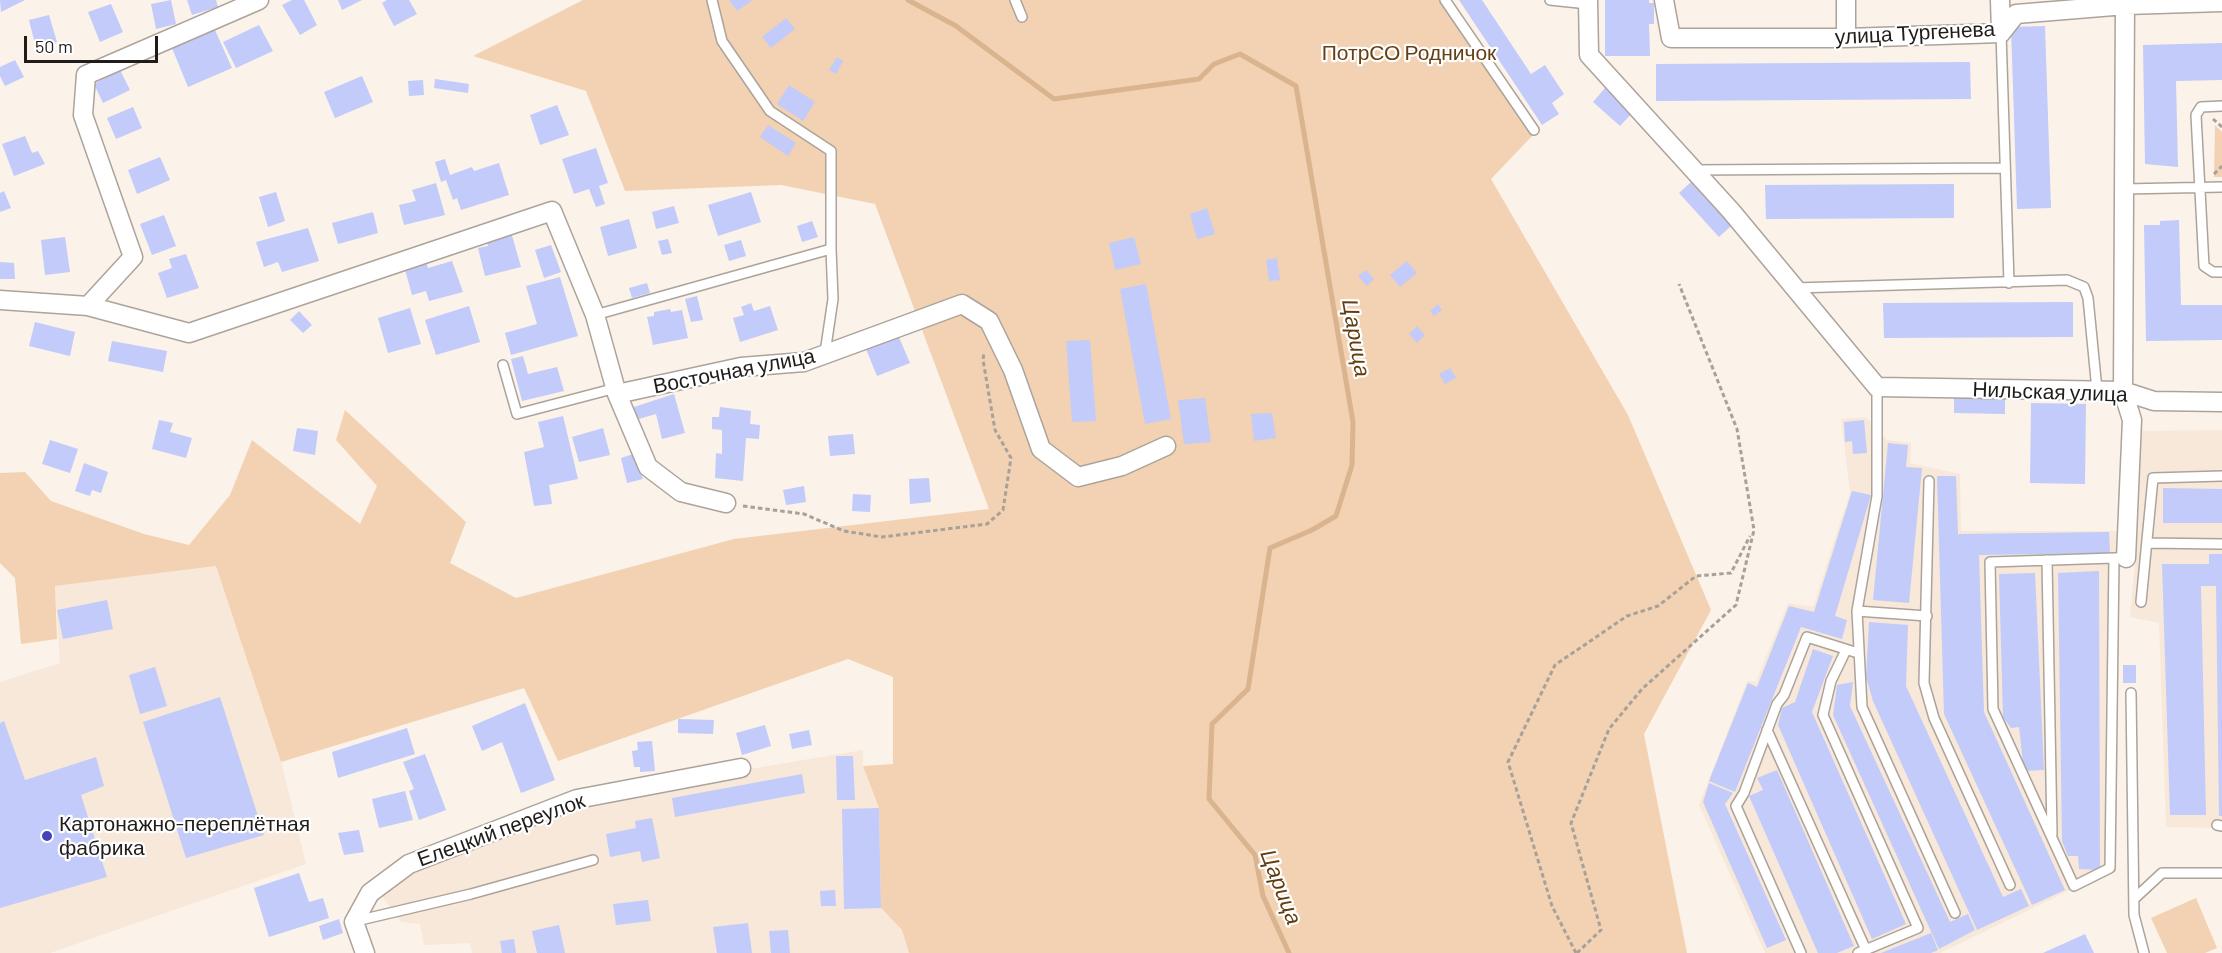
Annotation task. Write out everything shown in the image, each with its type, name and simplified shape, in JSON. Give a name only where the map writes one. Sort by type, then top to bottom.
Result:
[{"type":"street","points":[[88,306],[133,257],[83,115],[86,75],[259,0]]},
{"type":"street","name":"улица Тургенева","points":[[1664,0],[1671,38],[1846,38],[2001,33],[2016,14],[2125,2],[2222,2]]},
{"type":"street","points":[[1845,0],[1846,38]]},
{"type":"street","points":[[2000,0],[2001,33]]},
{"type":"street","points":[[1588,2],[1589,55],[1694,170],[1877,387]]},
{"type":"street","points":[[2120,558],[2132,420],[2123,391],[2125,2]]},
{"type":"street","points":[[0,300],[88,306],[189,333],[552,211],[595,315],[616,391],[648,467],[681,492],[726,503]]},
{"type":"street","name":"Восточная улица","points":[[616,391],[741,367],[804,362],[962,304],[989,321],[1013,370],[1041,449],[1078,477],[1122,466],[1166,446]]},
{"type":"street","name":"Нильская улица","points":[[1877,387],[2123,391],[2154,401],[2222,402]]},
{"type":"street","name":"Елецкий переулок","points":[[354,922],[370,893],[409,864],[578,799],[741,768]]},
{"type":"street","points":[[354,922],[365,953]]},
{"type":"lane","points":[[712,0],[722,41],[770,111],[831,151],[833,299],[825,353]]},
{"type":"lane","points":[[1016,0],[1022,17]]},
{"type":"lane","points":[[1445,0],[1534,130]]},
{"type":"lane","points":[[1550,0],[1588,2]]},
{"type":"lane","points":[[2001,33],[2009,283]]},
{"type":"lane","points":[[2222,105],[2201,107],[2196,116],[2204,266],[2212,272],[2222,272]]},
{"type":"lane","points":[[1694,170],[2005,168]]},
{"type":"lane","points":[[2124,189],[2222,188]]},
{"type":"lane","points":[[595,315],[831,249]]},
{"type":"lane","points":[[1795,288],[2067,280],[2084,287],[2088,298],[2097,390]]},
{"type":"lane","points":[[503,365],[517,414],[616,391]]},
{"type":"lane","points":[[1877,387],[1877,496],[1857,610],[1862,707],[1955,913]]},
{"type":"lane","points":[[2141,602],[2153,478],[2222,476]]},
{"type":"lane","points":[[1929,481],[1924,683],[1934,718],[2010,885]]},
{"type":"lane","points":[[2147,543],[2222,544]]},
{"type":"lane","points":[[2120,558],[2110,868],[2074,886],[1993,709],[1990,562],[2047,560],[2120,558]]},
{"type":"lane","points":[[2047,560],[2052,839]]},
{"type":"lane","points":[[1857,610],[1927,616]]},
{"type":"lane","points":[[1801,953],[1736,806],[1744,793],[1767,730],[1807,638],[1858,653]]},
{"type":"lane","points":[[1767,730],[1862,951],[1918,928],[1823,716],[1831,681],[1846,650]]},
{"type":"lane","points":[[2131,693],[2134,915],[2144,953]]},
{"type":"lane","points":[[354,922],[471,894],[593,860]]},
{"type":"lane","points":[[2134,899],[2162,873],[2222,873]]},
{"type":"path","points":[[1679,284],[1737,429],[1754,530],[1736,605],[1642,689],[1608,729],[1571,823],[1601,930],[1577,953],[1552,906],[1508,762],[1555,665],[1627,616],[1658,606],[1696,576],[1731,573],[1754,530]]},
{"type":"path","points":[[726,503],[804,514],[844,531],[882,537],[987,524],[1003,510],[1011,458],[995,430],[982,360],[984,350]]},
{"type":"shaded area","points":[[1866,417],[1887,440],[1911,443],[1910,463],[1960,474],[1961,531],[2120,531],[2116,871],[2066,892],[1940,953],[1765,953],[1699,805],[1747,681],[1756,682],[1788,603],[1813,607],[1850,492],[1841,419]]},
{"type":"shaded area","points":[[2222,430],[2222,828],[2166,827],[2159,623],[2130,617],[2138,528],[2141,431]]},
{"type":"shaded area","points":[[217,566],[281,762],[306,864],[50,953],[0,953],[0,682],[60,663],[55,586]]},
{"type":"shaded area","points":[[863,750],[863,766],[879,808],[881,908],[902,930],[909,953],[472,953],[470,943],[424,945],[420,924],[401,922],[380,893],[414,866],[579,804],[744,770]]},
{"type":"green space","name":"ПотрСО Родничок","points":[[583,0],[1439,0],[1533,135],[1491,179],[1628,415],[1711,610],[1644,734],[1687,953],[909,953],[902,930],[881,908],[879,808],[863,766],[893,764],[893,677],[848,659],[558,761],[524,688],[281,762],[216,566],[55,586],[57,639],[21,644],[15,578],[0,563],[0,473],[25,472],[51,501],[144,534],[189,545],[230,495],[252,440],[360,524],[377,486],[336,440],[345,410],[466,522],[450,563],[516,598],[734,539],[989,509],[875,204],[781,185],[625,191],[586,91],[473,56]]},
{"type":"green space","points":[[2215,125],[2222,132],[2222,177],[2214,177]]},
{"type":"green space","points":[[2196,898],[2217,948],[2205,953],[2167,953],[2151,918]]},
{"type":"building","points":[[0,0],[25,0],[1,12]]},
{"type":"building","points":[[171,0],[176,24],[156,29],[151,4]]},
{"type":"building","points":[[187,0],[216,0],[218,7],[192,15]]},
{"type":"building","points":[[292,0],[304,0],[317,25],[300,35],[282,5]]},
{"type":"building","points":[[338,0],[362,0],[342,10]]},
{"type":"building","points":[[387,0],[409,0],[417,14],[394,26],[382,3]]},
{"type":"building","points":[[729,0],[753,0],[737,11]]},
{"type":"building","points":[[1459,0],[1482,0],[1531,74],[1545,65],[1564,94],[1552,103],[1559,114],[1542,125]]},
{"type":"building","points":[[1605,0],[1649,0],[1649,3],[1654,3],[1654,24],[1649,24],[1650,56],[1605,56]]},
{"type":"building","points":[[111,4],[123,32],[100,42],[88,12]]},
{"type":"building","points":[[49,15],[57,42],[36,48],[29,20]]},
{"type":"building","points":[[786,18],[795,29],[771,48],[762,37]]},
{"type":"building","points":[[259,25],[273,51],[236,68],[223,42]]},
{"type":"building","points":[[2045,26],[2051,208],[2017,209],[2011,27]]},
{"type":"building","points":[[215,30],[232,68],[188,87],[172,48]]},
{"type":"building","points":[[2222,43],[2222,80],[2176,81],[2178,167],[2145,164],[2143,45]]},
{"type":"building","points":[[837,57],[843,61],[836,74],[829,70]]},
{"type":"building","points":[[15,60],[24,77],[5,86],[0,76],[0,67]]},
{"type":"building","points":[[1970,62],[1971,99],[1656,101],[1656,64]]},
{"type":"building","points":[[120,70],[130,90],[103,103],[94,84]]},
{"type":"building","points":[[362,76],[373,102],[335,118],[324,92]]},
{"type":"building","points":[[435,79],[469,84],[468,93],[434,88]]},
{"type":"building","points":[[423,80],[424,95],[409,96],[408,81]]},
{"type":"building","points":[[789,85],[815,102],[803,121],[777,104]]},
{"type":"building","points":[[1605,88],[1633,112],[1620,126],[1593,102]]},
{"type":"building","points":[[557,105],[569,135],[540,145],[530,115]]},
{"type":"building","points":[[133,107],[142,128],[116,139],[107,118]]},
{"type":"building","points":[[768,125],[796,143],[788,156],[760,137]]},
{"type":"building","points":[[25,136],[32,153],[38,151],[45,164],[14,176],[2,144]]},
{"type":"building","points":[[596,148],[608,183],[599,186],[605,204],[596,207],[589,189],[574,194],[562,159]]},
{"type":"building","points":[[160,157],[170,180],[137,194],[128,170]]},
{"type":"building","points":[[445,159],[450,175],[472,167],[474,171],[499,163],[509,195],[461,210],[457,198],[453,200],[446,180],[441,182],[435,162]]},
{"type":"building","points":[[1691,182],[1731,226],[1719,237],[1679,193]]},
{"type":"building","points":[[436,183],[445,215],[404,225],[399,205],[416,201],[412,190]]},
{"type":"building","points":[[1954,184],[1954,218],[1766,219],[1765,185]]},
{"type":"building","points":[[4,191],[11,208],[0,212],[0,193]]},
{"type":"building","points":[[276,192],[285,221],[268,227],[259,197]]},
{"type":"building","points":[[751,192],[761,222],[718,236],[708,205]]},
{"type":"building","points":[[674,206],[679,223],[656,229],[652,212]]},
{"type":"building","points":[[1207,208],[1215,234],[1197,239],[1190,214]]},
{"type":"building","points":[[373,212],[378,233],[338,244],[332,223]]},
{"type":"building","points":[[164,215],[176,246],[152,255],[140,224]]},
{"type":"building","points":[[629,219],[637,248],[608,256],[600,227]]},
{"type":"building","points":[[2179,220],[2181,305],[2222,305],[2222,340],[2146,341],[2144,225],[2160,225],[2160,221]]},
{"type":"building","points":[[812,221],[818,237],[802,242],[797,226]]},
{"type":"building","points":[[308,228],[319,261],[282,272],[278,262],[264,267],[256,242]]},
{"type":"building","points":[[511,232],[521,267],[485,276],[478,248],[488,246],[487,238]]},
{"type":"building","points":[[65,237],[70,272],[45,275],[41,240]]},
{"type":"building","points":[[1134,237],[1141,264],[1115,270],[1109,243]]},
{"type":"building","points":[[668,239],[672,253],[662,255],[658,241]]},
{"type":"building","points":[[741,240],[746,256],[729,261],[724,245]]},
{"type":"building","points":[[551,245],[561,272],[544,278],[535,250]]},
{"type":"building","points":[[186,254],[199,288],[167,298],[158,273],[172,268],[169,259]]},
{"type":"building","points":[[1277,258],[1280,280],[1269,281],[1266,260]]},
{"type":"building","points":[[425,259],[428,268],[452,261],[463,292],[429,301],[426,291],[412,295],[404,266]]},
{"type":"building","points":[[1407,261],[1417,273],[1400,287],[1390,275]]},
{"type":"building","points":[[0,262],[14,263],[15,279],[0,279]]},
{"type":"building","points":[[1366,270],[1374,279],[1367,286],[1358,276]]},
{"type":"building","points":[[560,277],[578,336],[511,355],[505,333],[537,324],[526,286]]},
{"type":"building","points":[[647,283],[650,293],[632,298],[629,288]]},
{"type":"building","points":[[1146,284],[1171,419],[1145,424],[1120,289]]},
{"type":"building","points":[[697,296],[703,320],[691,322],[685,299]]},
{"type":"building","points":[[2073,302],[2073,337],[1884,338],[1883,303]]},
{"type":"building","points":[[751,303],[754,311],[770,306],[778,330],[740,342],[733,318],[744,315],[741,307]]},
{"type":"building","points":[[1438,304],[1442,310],[1434,316],[1430,311]]},
{"type":"building","points":[[469,306],[480,342],[436,355],[425,320]]},
{"type":"building","points":[[410,308],[421,344],[388,353],[378,318]]},
{"type":"building","points":[[670,309],[671,312],[682,310],[688,338],[653,345],[647,317],[654,316],[654,312]]},
{"type":"building","points":[[299,311],[312,325],[303,333],[290,320]]},
{"type":"building","points":[[35,322],[75,332],[70,356],[29,346]]},
{"type":"building","points":[[1417,326],[1425,335],[1417,343],[1409,334]]},
{"type":"building","points":[[898,335],[910,363],[877,376],[866,349]]},
{"type":"building","points":[[1090,340],[1096,421],[1072,422],[1066,341]]},
{"type":"building","points":[[112,341],[167,351],[163,372],[108,361]]},
{"type":"building","points":[[523,356],[528,374],[557,367],[564,391],[522,401],[511,359]]},
{"type":"building","points":[[1450,368],[1456,378],[1445,384],[1439,374]]},
{"type":"building","points":[[674,394],[685,433],[662,439],[656,414],[635,420],[631,408]]},
{"type":"building","points":[[1954,397],[2005,398],[2005,414],[1954,413]]},
{"type":"building","points":[[1205,398],[1211,442],[1184,444],[1178,400]]},
{"type":"building","points":[[2031,403],[2086,404],[2085,484],[2030,483]]},
{"type":"building","points":[[720,407],[751,411],[750,424],[760,425],[759,439],[746,438],[743,481],[715,478],[716,453],[722,454],[722,430],[712,429],[712,417],[719,417]]},
{"type":"building","points":[[1272,413],[1276,438],[1254,441],[1251,414]]},
{"type":"building","points":[[563,416],[578,479],[549,485],[552,504],[534,506],[524,452],[544,447],[538,422]]},
{"type":"building","points":[[159,420],[173,423],[170,432],[192,438],[186,458],[152,449]]},
{"type":"building","points":[[1864,420],[1867,453],[1853,454],[1852,441],[1845,442],[1844,422]]},
{"type":"building","points":[[297,428],[318,431],[315,455],[293,451]]},
{"type":"building","points":[[603,428],[610,455],[579,462],[572,437]]},
{"type":"building","points":[[853,434],[855,454],[830,456],[828,436]]},
{"type":"building","points":[[50,440],[78,449],[70,473],[42,464]]},
{"type":"building","points":[[1888,443],[1908,445],[1906,467],[1922,468],[1909,603],[1873,600]]},
{"type":"building","points":[[633,454],[643,479],[627,483],[621,458]]},
{"type":"building","points":[[84,463],[108,472],[101,493],[92,490],[90,496],[75,491]]},
{"type":"building","points":[[1937,476],[1956,476],[1958,534],[2109,532],[2110,553],[1979,555],[1984,712],[2065,890],[2032,905],[1944,714]]},
{"type":"building","points":[[929,478],[931,502],[910,504],[909,479]]},
{"type":"building","points":[[804,486],[806,502],[786,505],[783,490]]},
{"type":"building","points":[[2163,488],[2222,489],[2222,523],[2163,523]]},
{"type":"building","points":[[1852,491],[1871,495],[1835,616],[1847,620],[1842,639],[1801,627],[1735,792],[1709,781],[1748,683],[1757,687],[1789,606],[1814,612]]},
{"type":"building","points":[[853,494],[871,495],[870,512],[852,511]]},
{"type":"building","points":[[2209,554],[2222,554],[2222,816],[2219,816],[2216,586],[2201,586],[2206,815],[2170,815],[2162,564],[2209,564]]},
{"type":"building","points":[[2099,571],[2100,870],[2079,869],[2078,856],[2068,856],[2062,841],[2058,573]]},
{"type":"building","points":[[2035,573],[2044,770],[2024,771],[2019,727],[2011,728],[2003,717],[1999,574]]},
{"type":"building","points":[[107,600],[113,629],[63,639],[57,610]]},
{"type":"building","points":[[1869,622],[1908,625],[1906,686],[2003,897],[2021,889],[2029,906],[1977,930],[1873,701],[1866,677]]},
{"type":"building","points":[[1813,649],[1833,656],[1812,712],[1906,924],[1872,939],[1778,725],[1782,708],[1795,702]]},
{"type":"building","points":[[2123,665],[2136,665],[2136,683],[2123,683]]},
{"type":"building","points":[[155,667],[167,706],[140,714],[129,675]]},
{"type":"building","points":[[1853,682],[1850,706],[1950,922],[1968,914],[1975,930],[1939,949],[1833,715],[1837,685]]},
{"type":"building","points":[[220,697],[264,835],[186,858],[143,722]]},
{"type":"building","points":[[525,703],[555,780],[521,793],[502,742],[482,751],[472,726]]},
{"type":"building","points":[[678,719],[714,720],[713,734],[678,733]]},
{"type":"building","name":"Картонажно-переплётная фабрика","points":[[4,721],[25,780],[96,757],[104,786],[81,795],[107,877],[0,908],[0,723]]},
{"type":"building","points":[[765,725],[771,746],[742,755],[736,733]]},
{"type":"building","points":[[407,728],[415,754],[338,778],[332,752]]},
{"type":"building","points":[[809,730],[812,745],[792,749],[789,734]]},
{"type":"building","points":[[652,741],[655,771],[640,772],[640,767],[634,767],[632,751],[638,750],[637,742]]},
{"type":"building","points":[[425,754],[446,810],[419,820],[409,791],[414,789],[403,762]]},
{"type":"building","points":[[836,756],[853,756],[855,800],[837,800]]},
{"type":"building","points":[[1777,770],[1854,946],[1837,953],[1818,953],[1749,796],[1763,790],[1757,778]]},
{"type":"building","points":[[802,774],[805,793],[675,817],[672,798]]},
{"type":"building","points":[[1709,783],[1733,793],[1725,804],[1786,940],[1767,948],[1703,802]]},
{"type":"building","points":[[405,791],[413,820],[379,828],[372,799]]},
{"type":"building","points":[[879,808],[881,908],[844,909],[842,809]]},
{"type":"building","points":[[652,818],[660,858],[642,862],[640,851],[610,857],[606,834],[636,828],[635,821]]},
{"type":"building","points":[[359,830],[364,852],[344,855],[338,833]]},
{"type":"building","points":[[299,873],[309,902],[323,898],[329,918],[269,937],[254,888]]},
{"type":"building","points":[[835,890],[836,906],[821,906],[820,891]]},
{"type":"building","points":[[648,900],[651,921],[616,925],[613,904]]},
{"type":"building","points":[[339,919],[343,933],[323,940],[319,926]]},
{"type":"building","points":[[748,923],[752,953],[717,953],[713,927]]},
{"type":"building","points":[[559,925],[565,953],[537,953],[532,931]]},
{"type":"building","points":[[788,930],[790,953],[771,953],[769,931]]},
{"type":"building","points":[[1931,933],[1938,950],[1931,953],[1881,953]]},
{"type":"building","points":[[2085,934],[2094,953],[2043,953]]},
{"type":"building","points":[[514,939],[516,953],[502,953],[500,941]]},
{"type":"waterway","name":"Царица","points":[[908,0],[956,26],[1054,99],[1199,79],[1214,64],[1240,54],[1296,86],[1353,422],[1352,465],[1336,516],[1312,530],[1270,548],[1248,689],[1212,724],[1209,799],[1255,855],[1263,896],[1289,953]]},
{"type":"place","name":"Картонажно-переплётная фабрика","points":[[47,836]]}]
